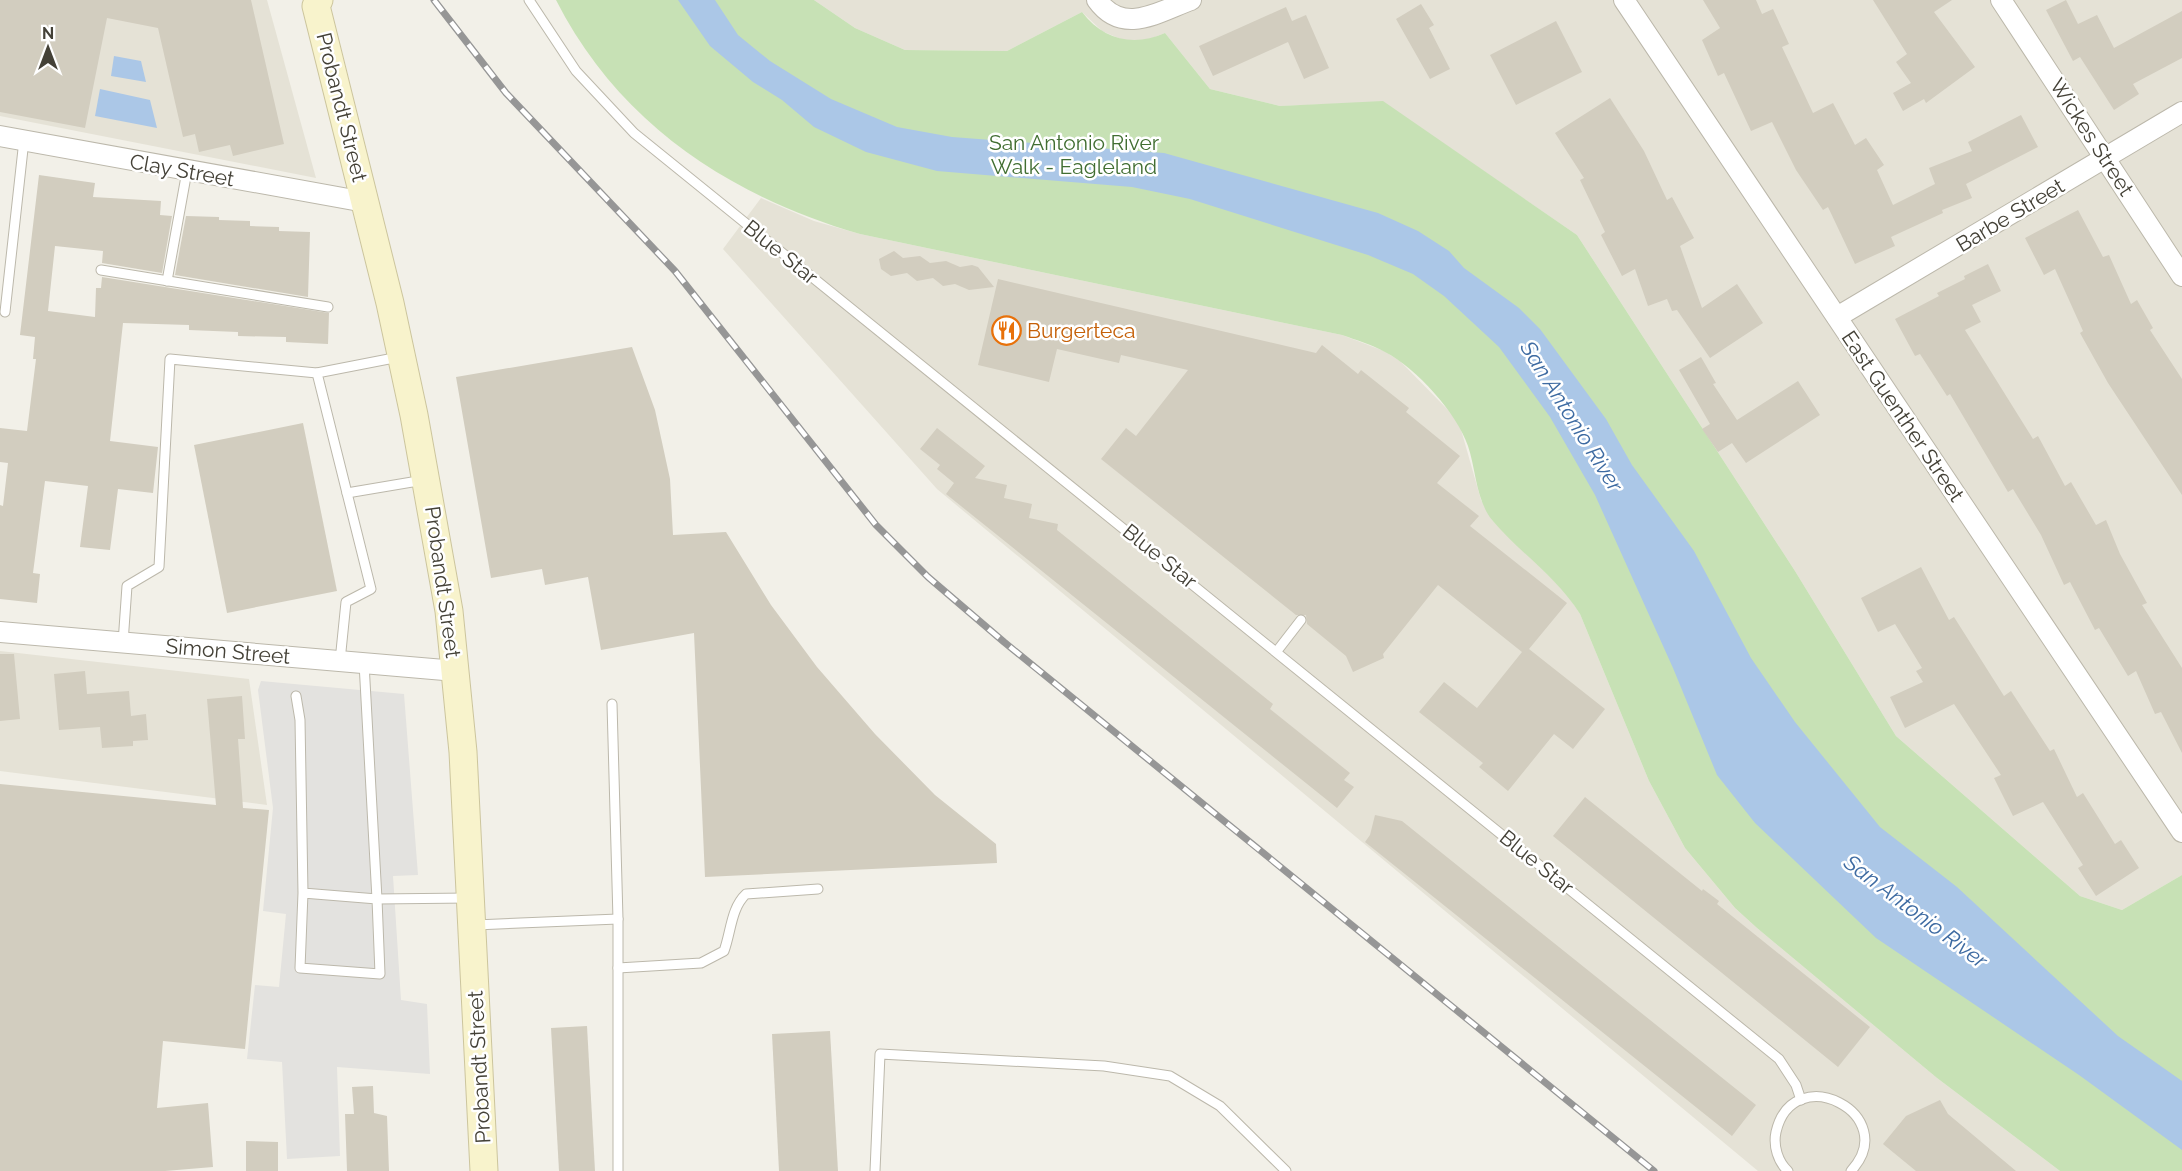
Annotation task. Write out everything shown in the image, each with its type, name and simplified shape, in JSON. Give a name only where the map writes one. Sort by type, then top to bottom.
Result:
[{"type":"main road","name":"Probandt Street","points":[[314,2],[365,202],[427,479],[456,671],[473,926],[484,1171]]},
{"type":"street","points":[[1097,0],[1105,11],[1123,20],[1143,18],[1191,0]]},
{"type":"street","name":"East Guenther Street","points":[[1624,0],[2182,832]]},
{"type":"street","name":"Wickes Street","points":[[2001,0],[2182,276]]},
{"type":"street","name":"Barbe Street","points":[[1837,317],[2182,112]]},
{"type":"street","name":"Clay Street","points":[[0,136],[365,202]]},
{"type":"street","name":"Simon Street","points":[[0,632],[456,671]]},
{"type":"lane","name":"Blue Star","points":[[529,0],[576,71],[634,134],[1277,651],[1779,1059],[1796,1085],[1801,1100]]},
{"type":"lane","points":[[5,312],[24,140]]},
{"type":"lane","points":[[167,281],[187,171]]},
{"type":"lane","points":[[101,270],[328,307]]},
{"type":"lane","points":[[123,643],[127,586],[159,567],[170,359],[317,373],[401,357]]},
{"type":"lane","points":[[317,373],[370,589],[346,602],[340,661]]},
{"type":"lane","points":[[347,493],[427,479]]},
{"type":"lane","points":[[1277,651],[1301,620]]},
{"type":"lane","points":[[296,696],[300,720],[303,893],[300,968],[380,974],[364,663]]},
{"type":"lane","points":[[612,704],[618,919],[618,1171]]},
{"type":"lane","points":[[618,968],[701,963],[724,951],[732,928],[736,904],[746,894],[818,889]]},
{"type":"lane","points":[[303,893],[377,899],[471,898]]},
{"type":"lane","points":[[473,926],[618,919]]},
{"type":"lane","points":[[875,1171],[880,1054],[1104,1066],[1170,1076],[1220,1106],[1286,1171]]},
{"type":"lane","points":[[1788,1171],[1779,1158],[1776,1136],[1784,1115],[1801,1100],[1823,1096],[1843,1103],[1852,1110],[1862,1129],[1863,1139],[1859,1160],[1851,1171]]},
{"type":"shaded area","points":[[0,0],[267,0],[316,178],[0,116]]},
{"type":"shaded area","points":[[814,0],[2182,0],[2182,875],[2122,910],[2080,896],[1896,736],[1795,571],[1577,235],[1383,102],[1280,106],[1210,89],[1165,33],[1147,40],[1123,40],[1102,31],[1082,12],[1007,51],[905,50],[855,28]]},
{"type":"shaded area","points":[[761,198],[814,221],[860,234],[1342,335],[1384,351],[1400,361],[1451,413],[1460,426],[1481,500],[1492,520],[1566,593],[1580,614],[1649,781],[1685,848],[1735,908],[1757,928],[1937,1078],[2060,1171],[1758,1171],[937,489],[723,249]]},
{"type":"shaded area","points":[[0,651],[249,679],[267,805],[0,771]]},
{"type":"shaded area","points":[[261,681],[404,694],[418,875],[393,876],[401,1000],[427,1004],[430,1074],[337,1067],[340,1156],[287,1159],[282,1062],[247,1059],[255,985],[279,987],[286,914],[263,911],[273,808],[258,690]]},
{"type":"green space","name":"San Antonio River Walk - Eagleland","points":[[556,0],[814,0],[855,28],[905,50],[1007,51],[1082,12],[1099,29],[1120,38],[1142,40],[1165,33],[1210,89],[1280,106],[1383,101],[1577,235],[1795,571],[1896,736],[2080,896],[2122,910],[2182,875],[2182,1171],[2060,1171],[1937,1078],[1735,908],[1685,848],[1649,781],[1580,614],[1560,588],[1492,520],[1479,494],[1471,455],[1463,433],[1434,393],[1397,359],[1342,335],[860,234],[812,218],[767,199],[723,176],[683,149],[646,119],[612,84],[582,44]]},
{"type":"water","name":"San Antonio River","points":[[678,0],[715,0],[738,35],[770,61],[831,99],[897,127],[952,137],[1164,153],[1378,213],[1418,231],[1449,251],[1464,268],[1519,308],[1540,329],[1606,419],[1632,465],[1694,551],[1751,658],[1795,722],[1880,827],[1957,887],[2118,1036],[2182,1081],[2182,1150],[2079,1075],[1876,938],[1755,823],[1717,775],[1673,668],[1595,495],[1550,417],[1499,347],[1444,296],[1413,274],[1368,255],[1190,199],[1132,187],[937,171],[866,152],[814,127],[782,100],[753,82],[710,46]]},
{"type":"water","points":[[114,56],[141,61],[146,82],[111,76]]},
{"type":"water","points":[[100,89],[150,100],[157,128],[95,116]]},
{"type":"building","points":[[0,0],[251,0],[284,144],[233,156],[230,145],[199,152],[195,134],[183,137],[158,28],[107,18],[85,128],[0,112]]},
{"type":"building","points":[[1703,0],[1756,0],[1762,14],[1773,9],[1789,44],[1782,47],[1813,113],[1833,103],[1855,145],[1866,138],[1884,165],[1877,170],[1893,205],[1935,184],[1929,168],[1972,151],[1968,142],[2021,115],[2038,147],[1966,184],[1972,198],[1942,210],[1943,213],[1891,237],[1895,246],[1855,264],[1828,207],[1823,210],[1796,170],[1772,122],[1751,131],[1724,73],[1718,76],[1702,40],[1720,28]]},
{"type":"building","points":[[1873,0],[1952,0],[1934,12],[1975,67],[1926,103],[1924,99],[1903,111],[1893,93],[1911,83],[1896,62],[1907,54]]},
{"type":"building","points":[[2066,0],[2078,24],[2097,15],[2114,48],[2182,11],[2182,58],[2133,84],[2139,94],[2114,110],[2080,57],[2073,61],[2046,10]]},
{"type":"building","points":[[1421,4],[1434,25],[1429,28],[1450,69],[1430,79],[1396,19]]},
{"type":"building","points":[[1286,7],[1292,21],[1306,15],[1329,68],[1304,79],[1288,42],[1213,76],[1199,46]]},
{"type":"building","points":[[1556,21],[1582,72],[1516,105],[1490,55]]},
{"type":"building","points":[[1610,98],[1644,151],[1667,200],[1672,197],[1694,238],[1680,246],[1702,308],[1737,284],[1763,323],[1710,358],[1677,310],[1672,311],[1667,299],[1648,306],[1635,269],[1622,276],[1601,235],[1605,232],[1580,180],[1584,178],[1555,133]]},
{"type":"building","points":[[39,175],[95,183],[93,197],[161,201],[160,215],[172,216],[162,273],[102,263],[103,251],[55,246],[48,311],[95,317],[96,288],[101,288],[102,277],[329,313],[328,344],[286,342],[286,337],[238,336],[238,332],[189,330],[189,325],[123,323],[110,441],[158,447],[153,493],[118,489],[110,550],[80,547],[88,486],[45,481],[33,573],[40,574],[37,603],[0,599],[0,505],[3,506],[8,463],[0,462],[0,428],[27,431],[36,359],[33,359],[35,337],[20,335]]},
{"type":"building","points":[[2078,210],[2103,257],[2109,255],[2131,304],[2137,300],[2153,328],[2150,330],[2182,379],[2182,495],[2108,383],[2080,333],[2083,331],[2055,269],[2044,275],[2025,238]]},
{"type":"building","points":[[186,216],[250,221],[250,226],[279,227],[279,231],[310,232],[308,297],[175,275]]},
{"type":"building","points":[[894,251],[903,258],[920,256],[930,263],[946,261],[960,267],[972,265],[978,267],[994,287],[969,290],[955,284],[943,286],[933,278],[917,281],[907,273],[891,276],[881,269],[879,259]]},
{"type":"building","points":[[1988,264],[2001,291],[1972,305],[1981,322],[1965,330],[2033,439],[2038,436],[2065,486],[2071,482],[2096,525],[2106,520],[2120,554],[2147,603],[2142,605],[2182,668],[2182,753],[2161,712],[2155,714],[2136,671],[2128,676],[2099,628],[2095,630],[2070,582],[2064,585],[2041,535],[2013,489],[2008,492],[1950,394],[1947,396],[1920,354],[1915,356],[1895,319],[1939,296],[1937,293]]},
{"type":"building","points":[[998,279],[1316,353],[1322,345],[1358,374],[1361,370],[1409,408],[1406,412],[1460,456],[1437,483],[1479,516],[1470,526],[1567,603],[1529,649],[1605,709],[1573,749],[1554,734],[1508,791],[1479,767],[1483,763],[1419,712],[1444,682],[1477,708],[1522,652],[1438,585],[1383,654],[1384,658],[1353,672],[1346,656],[1307,624],[1306,615],[1296,615],[1101,459],[1126,428],[1136,436],[1188,370],[1121,355],[1119,363],[1057,349],[1049,382],[978,365]]},
{"type":"building","points":[[632,347],[655,410],[670,479],[673,535],[726,532],[771,605],[817,667],[875,734],[935,795],[996,844],[997,863],[705,877],[694,633],[601,650],[588,577],[545,585],[542,569],[491,578],[456,377]]},
{"type":"building","points":[[1701,357],[1716,383],[1713,384],[1737,420],[1798,381],[1820,415],[1746,463],[1732,443],[1718,452],[1702,429],[1710,424],[1679,370]]},
{"type":"building","points":[[303,423],[337,591],[227,613],[194,445]]},
{"type":"building","points":[[937,428],[985,466],[975,478],[1007,485],[1004,498],[1032,504],[1029,518],[1058,524],[1057,530],[1273,704],[1270,709],[1350,773],[1344,780],[1354,787],[1337,808],[946,494],[954,483],[937,469],[940,465],[920,449]]},
{"type":"building","points":[[1921,567],[1949,620],[1954,617],[2004,696],[2011,691],[2050,751],[2054,749],[2077,797],[2083,793],[2115,844],[2121,840],[2139,868],[2096,896],[2078,868],[2083,865],[2043,802],[2013,816],[1994,778],[2001,775],[1954,704],[1905,728],[1890,697],[1923,682],[1916,671],[1922,668],[1895,624],[1878,632],[1861,598]]},
{"type":"building","points":[[0,654],[14,654],[20,719],[0,721]]},
{"type":"building","points":[[85,671],[87,694],[129,691],[131,716],[146,714],[148,740],[133,741],[133,746],[102,748],[100,727],[59,730],[54,674]]},
{"type":"building","points":[[242,696],[245,739],[238,739],[243,808],[269,810],[245,1049],[163,1041],[157,1108],[208,1103],[213,1167],[165,1171],[0,1171],[0,784],[216,805],[207,699]]},
{"type":"building","points":[[1585,797],[1702,891],[1703,889],[1719,901],[1717,904],[1870,1027],[1838,1067],[1553,836]]},
{"type":"building","points":[[1375,815],[1402,821],[1756,1105],[1732,1136],[1365,842],[1370,835]]},
{"type":"building","points":[[587,1026],[595,1171],[559,1171],[551,1028]]},
{"type":"building","points":[[830,1031],[838,1171],[779,1171],[772,1034]]},
{"type":"building","points":[[373,1086],[374,1113],[387,1116],[389,1171],[347,1171],[345,1114],[354,1114],[352,1087]]},
{"type":"building","points":[[1940,1100],[1948,1114],[2016,1171],[1916,1171],[1883,1144],[1906,1116]]},
{"type":"building","points":[[246,1141],[278,1142],[278,1171],[246,1171]]},
{"type":"railway","points":[[434,0],[506,93],[675,271],[876,525],[928,577],[1004,642],[1654,1171]]},
{"type":"place","name":"Burgerteca","points":[[1006,330]]}]
